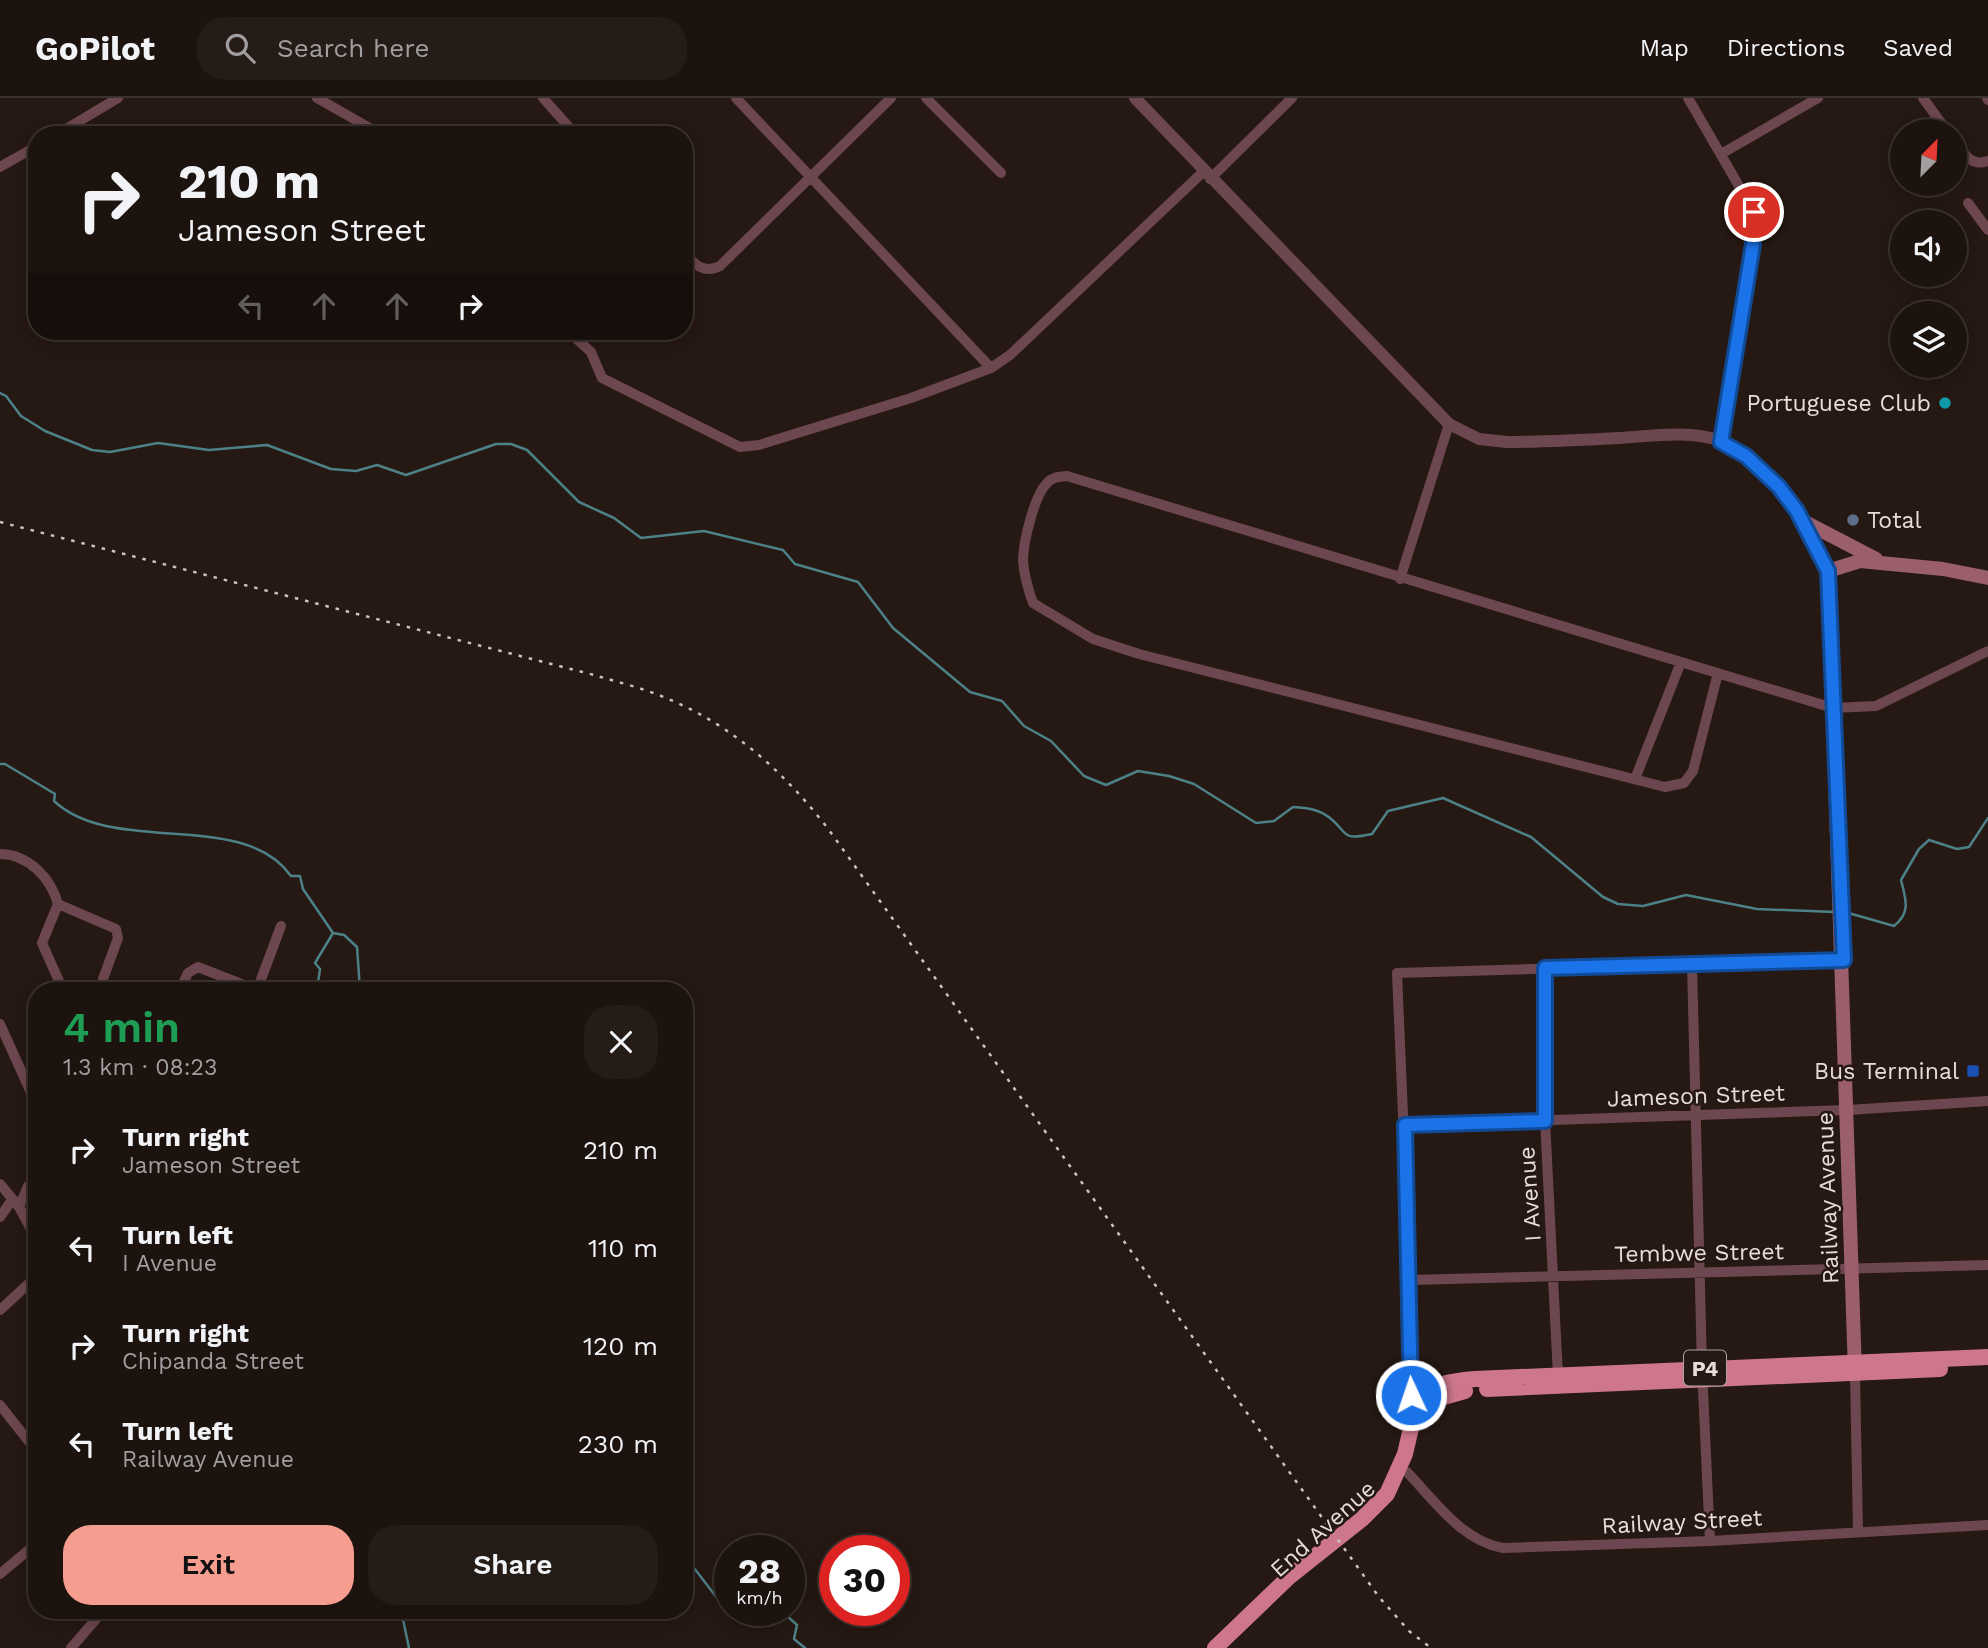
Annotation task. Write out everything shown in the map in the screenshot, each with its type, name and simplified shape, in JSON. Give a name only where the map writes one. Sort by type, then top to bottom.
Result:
[{"type":"highway","name":"P4","points":[[1855,1368],[1988,1357]]},
{"type":"highway","name":"P4","points":[[1428,1396],[1454,1381],[1855,1368],[1988,1368]]},
{"type":"highway","name":"P4","points":[[1428,1396],[1703,1374]]},
{"type":"highway","name":"End Avenue","points":[[1215,1648],[1289,1577],[1376,1507],[1396,1478],[1405,1454],[1412,1415],[1428,1396]]},
{"type":"highway","name":"End Avenue","points":[[1228,1648],[1308,1574],[1379,1515],[1391,1501],[1407,1472],[1428,1396]]},
{"type":"main road","points":[[1803,521],[1884,563]]},
{"type":"main road","points":[[1828,571],[1860,561],[1988,578]]},
{"type":"main road","name":"Railway Avenue","points":[[1828,571],[1844,960],[1855,1368]]},
{"type":"street","points":[[71,126],[118,98]]},
{"type":"street","points":[[317,98],[366,126]]},
{"type":"street","points":[[543,98],[568,126]]},
{"type":"street","points":[[736,98],[991,368]]},
{"type":"street","points":[[693,261],[703,269],[712,270],[720,266],[891,98]]},
{"type":"street","points":[[926,98],[1001,173]]},
{"type":"street","points":[[1135,98],[1449,424],[1479,439],[1507,442],[1676,434],[1721,442],[1746,456],[1779,487],[1803,521],[1828,571]]},
{"type":"street","points":[[578,340],[591,352],[602,378],[740,447],[807,431],[911,398],[991,368],[1010,355],[1292,98]]},
{"type":"street","points":[[1688,98],[1754,212],[1753,244],[1721,442]]},
{"type":"street","points":[[1721,154],[1818,98]]},
{"type":"street","points":[[1923,98],[1938,119]]},
{"type":"street","points":[[0,167],[28,151]]},
{"type":"street","points":[[1967,156],[1979,164],[1988,160]]},
{"type":"street","points":[[1968,203],[1988,230]]},
{"type":"street","points":[[1400,579],[1449,424]]},
{"type":"street","points":[[1718,673],[1697,760],[1684,783],[1665,787],[1139,654],[1093,639],[1033,603],[1023,558],[1026,537],[1045,484],[1054,477],[1067,476],[1400,579],[1718,673],[1833,708],[1876,706],[1988,651]]},
{"type":"street","points":[[1635,779],[1681,662]]},
{"type":"street","points":[[0,854],[39,870],[51,885],[58,904],[42,943],[59,982]]},
{"type":"street","points":[[58,904],[116,929],[118,938],[103,979]]},
{"type":"street","points":[[260,982],[281,926]]},
{"type":"street","points":[[1545,968],[1844,960]]},
{"type":"street","points":[[1692,964],[1710,1541]]},
{"type":"street","points":[[184,982],[188,973],[198,967],[236,982]]},
{"type":"street","name":"End Avenue","points":[[1412,1415],[1409,1355],[1410,1280],[1398,973],[1545,968]]},
{"type":"street","name":"I Avenue","points":[[1545,968],[1545,1121],[1558,1376]]},
{"type":"street","points":[[0,1024],[28,1086]]},
{"type":"street","name":"Jameson Street","points":[[1405,1125],[1848,1110],[1988,1101]]},
{"type":"street","points":[[0,1184],[28,1225]]},
{"type":"street","points":[[0,1217],[16,1204],[28,1186]]},
{"type":"street","name":"Tembwe Street","points":[[1410,1280],[1988,1265]]},
{"type":"street","points":[[0,1310],[28,1284]]},
{"type":"street","name":"End Avenue","points":[[1409,1355],[1428,1396]]},
{"type":"street","name":"Railway Avenue","points":[[1855,1368],[1858,1531]]},
{"type":"street","points":[[0,1405],[28,1441]]},
{"type":"street","name":"Railway Street","points":[[1407,1472],[1471,1537],[1486,1545],[1503,1548],[1710,1541],[1988,1524]]},
{"type":"street","points":[[0,1574],[28,1551]]},
{"type":"street","points":[[76,1646],[97,1619]]},
{"type":"waterway","points":[[0,393],[6,396],[21,416],[45,431],[92,450],[110,452],[158,443],[209,450],[267,445],[331,469],[356,471],[377,465],[406,475],[496,444],[511,444],[527,450],[579,502],[614,518],[641,538],[704,531],[783,550],[795,564],[858,582],[893,628],[970,692],[1002,701],[1024,726],[1051,741],[1084,776],[1106,785],[1138,771],[1169,776],[1194,784],[1256,823],[1274,821],[1293,807],[1303,808],[1326,815],[1346,834],[1355,837],[1372,834],[1388,811],[1443,798],[1531,837],[1603,897],[1618,904],[1643,906],[1686,895],[1757,909],[1835,912]]},
{"type":"waterway","points":[[0,764],[5,764],[55,794],[54,801],[79,818],[110,827],[211,837],[242,843],[269,856],[291,876],[300,876],[303,889],[333,933],[315,963],[320,969],[318,982]]},
{"type":"waterway","points":[[1845,912],[1894,926],[1905,911],[1901,880],[1919,849],[1929,840],[1957,849],[1969,847],[1988,818]]},
{"type":"waterway","points":[[333,933],[344,935],[357,947],[359,982]]},
{"type":"waterway","points":[[693,1567],[714,1594]]},
{"type":"waterway","points":[[403,1619],[409,1648]]},
{"type":"waterway","points":[[797,1626],[794,1639],[805,1648]]},
{"type":"railway","points":[[0,522],[639,688],[691,709],[736,737],[795,789],[829,830],[1379,1597],[1409,1631],[1431,1648]]},
{"type":"place","name":"Portuguese Club","points":[[1945,403]]},
{"type":"place","name":"Total","points":[[1853,520]]},
{"type":"place","name":"Bus Terminal","points":[[1973,1071]]},
{"type":"route","points":[[1411,1395],[1405,1125],[1545,1121],[1545,968],[1844,960],[1828,571],[1797,511],[1779,487],[1746,456],[1721,442],[1753,244],[1754,212]]}]
